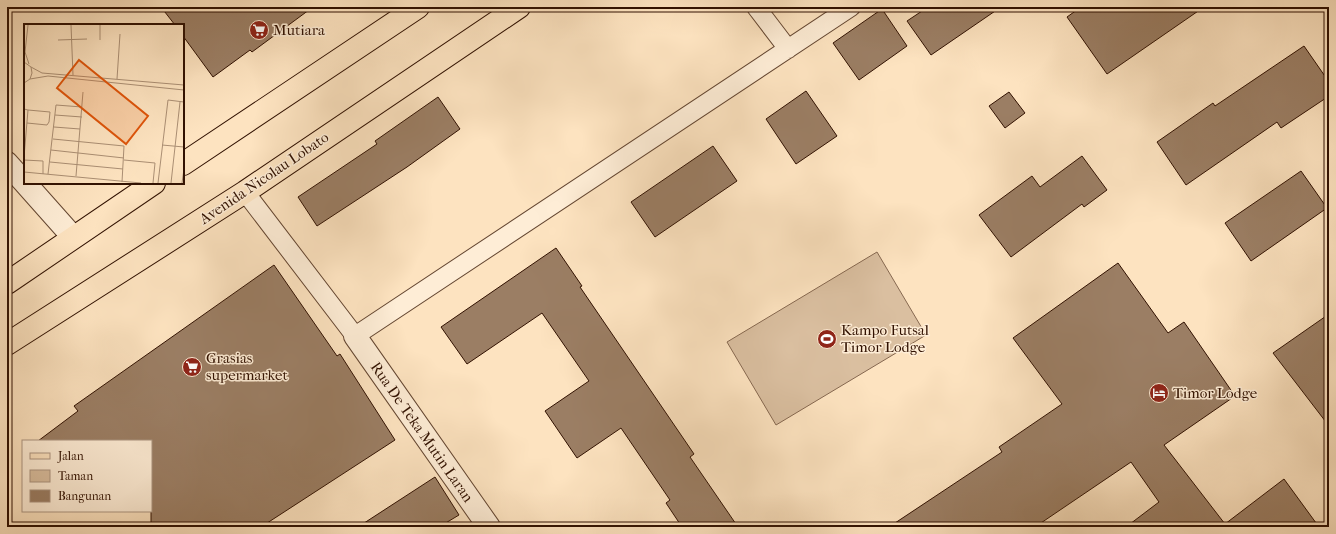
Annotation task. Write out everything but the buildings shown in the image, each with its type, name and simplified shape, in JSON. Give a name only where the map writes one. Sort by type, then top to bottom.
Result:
[{"type":"main road","points":[[184,163],[418,7]]},
{"type":"main road","name":"Avenida Nicolau Lobato","points":[[7,344],[245,192],[519,7]]},
{"type":"main road","points":[[7,283],[152,184]]},
{"type":"street","points":[[7,163],[24,182]]},
{"type":"street","points":[[26,184],[73,237]]},
{"type":"street","name":"Rua De Teka Mutin Laran","points":[[355,336],[482,525]]},
{"type":"lane","points":[[756,7],[788,49]]},
{"type":"lane","points":[[245,192],[355,336],[851,7]]},
{"type":"green space","name":"Kampo Futsal Timor Lodge","points":[[877,252],[926,335],[776,425],[727,342]]},
{"type":"place","name":"Mutiara","points":[[259,30]]},
{"type":"place","name":"Kampo Futsal Timor Lodge","points":[[827,339]]},
{"type":"place","name":"Grasias supermarket","points":[[192,367]]},
{"type":"place","name":"Timor Lodge","points":[[1159,393]]}]
